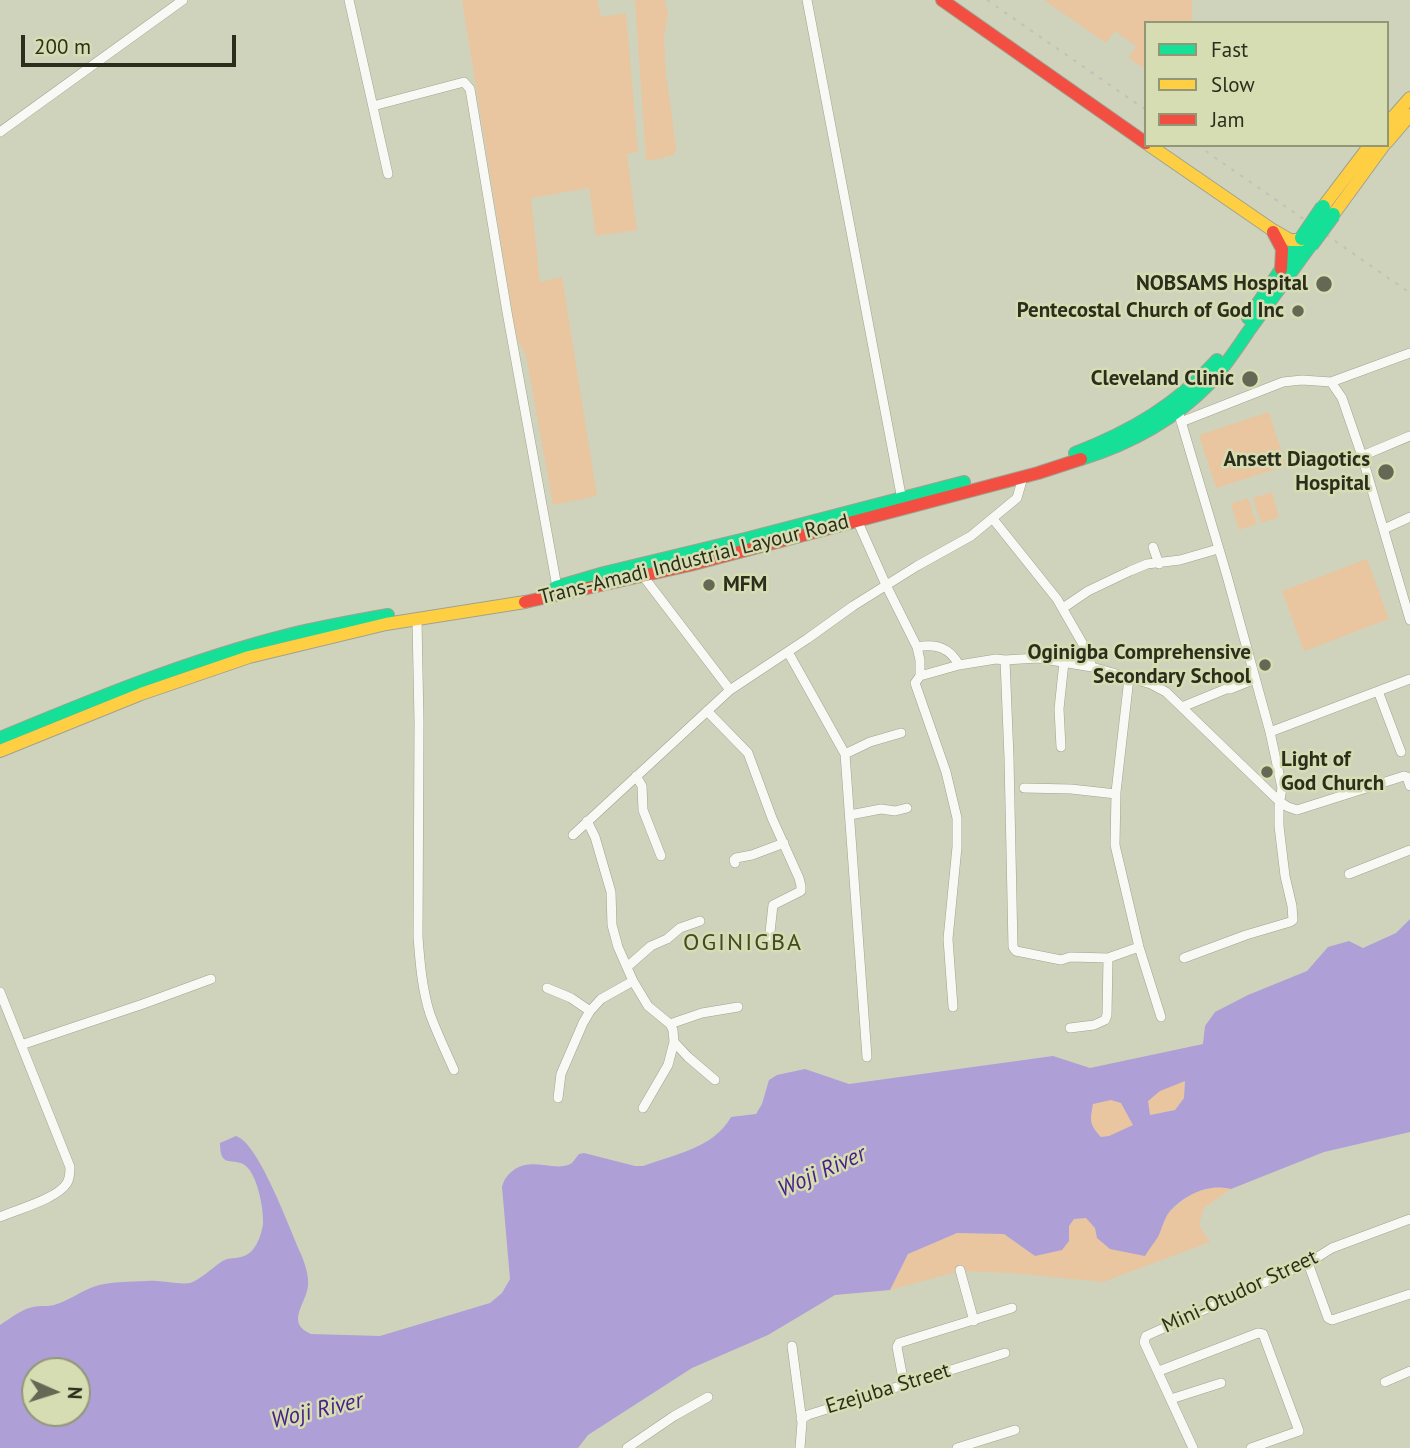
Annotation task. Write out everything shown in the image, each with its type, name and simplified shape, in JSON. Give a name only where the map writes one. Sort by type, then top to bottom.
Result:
[{"type":"main road","points":[[942,0],[1144,142]]},
{"type":"main road","points":[[1389,122],[1410,98]]},
{"type":"main road","points":[[1389,140],[1410,115]]},
{"type":"main road","points":[[1151,147],[1271,229],[1290,240],[1305,241],[1383,147]]},
{"type":"main road","points":[[1328,211],[1352,167],[1368,147]]},
{"type":"main road","points":[[1271,229],[1282,249],[1281,269]]},
{"type":"main road","name":"Trans-Amadi Industrial Layour Road","points":[[0,751],[219,661],[249,657],[386,624],[555,596],[643,576],[857,520],[903,503],[1077,452],[1140,423],[1183,394],[1224,351],[1281,269],[1305,241]]},
{"type":"main road","name":"Trans-Amadi Industrial Layour Road","points":[[0,738],[49,718],[318,628],[557,587],[604,573],[1023,477],[1120,445],[1179,416],[1211,382],[1227,362],[1305,241]]},
{"type":"street","points":[[0,132],[183,0]]},
{"type":"street","points":[[349,0],[388,174]]},
{"type":"street","points":[[807,0],[903,503]]},
{"type":"street","points":[[373,107],[464,82],[470,89],[557,587]]},
{"type":"street","points":[[1184,958],[1290,922],[1293,919],[1293,906],[1281,853],[1279,814],[1282,788],[1270,732],[1179,416],[1283,382],[1331,382],[1410,353]]},
{"type":"street","points":[[1331,382],[1342,398],[1362,456],[1410,620]]},
{"type":"street","points":[[1362,456],[1410,436]]},
{"type":"street","points":[[573,835],[730,690],[886,585],[956,545],[993,519],[1017,498],[1023,477]]},
{"type":"street","points":[[1384,529],[1410,517]]},
{"type":"street","points":[[993,519],[1063,608],[1092,667]]},
{"type":"street","points":[[857,520],[917,647],[920,676]]},
{"type":"street","points":[[1153,547],[1159,564]]},
{"type":"street","points":[[1063,608],[1088,591],[1147,564],[1180,560],[1218,549]]},
{"type":"street","points":[[643,576],[730,690]]},
{"type":"street","points":[[417,620],[418,937],[421,977],[425,997],[453,1070]]},
{"type":"street","points":[[917,647],[924,645],[943,648],[952,653],[959,665]]},
{"type":"street","points":[[788,652],[845,754],[867,1057]]},
{"type":"street","points":[[953,1007],[948,932],[954,887],[957,826],[946,772],[916,689],[915,681],[920,676],[959,665],[996,659],[1038,658],[1092,667],[1160,688],[1280,802],[1297,810],[1404,776],[1410,786]]},
{"type":"street","points":[[1005,660],[1013,947],[1016,951],[1061,960],[1070,957],[1108,958],[1139,947]]},
{"type":"street","points":[[1061,747],[1059,709],[1064,662]]},
{"type":"street","points":[[1129,678],[1116,794],[1115,845],[1139,947],[1161,1017]]},
{"type":"street","points":[[1182,707],[1255,679]]},
{"type":"street","points":[[1270,732],[1410,679]]},
{"type":"street","points":[[1378,691],[1401,752]]},
{"type":"street","points":[[707,711],[748,754],[802,886],[801,891],[774,905],[769,941]]},
{"type":"street","points":[[845,754],[870,742],[901,733]]},
{"type":"street","points":[[636,776],[642,786],[643,810],[661,856]]},
{"type":"street","points":[[1024,788],[1116,794]]},
{"type":"street","points":[[850,815],[881,809],[895,811],[907,808]]},
{"type":"street","points":[[587,821],[602,857],[611,892],[612,925],[618,947],[633,981],[652,1011],[670,1024],[673,1030],[674,1042],[668,1065],[643,1108]]},
{"type":"street","points":[[736,863],[736,858],[784,843]]},
{"type":"street","points":[[1349,874],[1410,850]]},
{"type":"street","points":[[627,967],[651,946],[667,939],[680,928],[700,921]]},
{"type":"street","points":[[1070,1028],[1094,1025],[1105,1020],[1108,958]]},
{"type":"street","points":[[21,1045],[211,979]]},
{"type":"street","points":[[558,1098],[561,1074],[584,1020],[601,999],[633,981]]},
{"type":"street","points":[[547,988],[571,998],[590,1011]]},
{"type":"street","points":[[0,992],[70,1167],[70,1178],[66,1186],[55,1195],[0,1217]]},
{"type":"street","points":[[670,1024],[702,1013],[738,1007]]},
{"type":"street","points":[[674,1042],[715,1080]]},
{"type":"street","name":"Mini-Otudor Street","points":[[1193,1448],[1144,1342],[1146,1336],[1308,1263],[1332,1248],[1410,1219]]},
{"type":"street","points":[[1308,1263],[1328,1318],[1332,1320],[1410,1294]]},
{"type":"street","points":[[960,1270],[974,1321]]},
{"type":"street","points":[[904,1384],[898,1344],[1012,1308]]},
{"type":"street","points":[[1159,1371],[1261,1333],[1299,1428],[1296,1433],[1251,1448]]},
{"type":"street","points":[[792,1346],[801,1419]]},
{"type":"street","name":"Ezejuba Street","points":[[800,1448],[801,1419],[808,1415],[1005,1353]]},
{"type":"street","points":[[1385,1382],[1410,1371]]},
{"type":"street","points":[[1171,1399],[1221,1383]]},
{"type":"street","points":[[627,1448],[674,1416],[708,1398]]},
{"type":"street","points":[[957,1448],[1015,1430]]},
{"type":"shaded area","points":[[462,0],[597,0],[601,17],[626,13],[638,152],[627,154],[637,230],[596,236],[589,188],[531,198],[540,282],[562,277],[597,496],[553,505],[526,355],[515,329]]},
{"type":"shaded area","points":[[635,0],[665,0],[668,14],[664,38],[666,73],[676,148],[674,155],[654,160],[646,160]]},
{"type":"shaded area","points":[[1044,0],[1192,0],[1192,21],[1144,21],[1144,69],[1129,58],[1136,46],[1115,31],[1106,43]]},
{"type":"shaded area","points":[[1269,412],[1286,466],[1216,488],[1199,435]]},
{"type":"shaded area","points":[[1272,492],[1279,517],[1261,523],[1253,498]]},
{"type":"shaded area","points":[[1248,498],[1257,524],[1239,530],[1231,504]]},
{"type":"shaded area","points":[[1367,559],[1389,619],[1304,651],[1282,591]]},
{"type":"shaded area","points":[[1203,1044],[1185,1080],[1184,1098],[1175,1110],[1150,1116],[1119,1132],[1101,1137],[1091,1122],[1093,1104],[1053,1056],[1090,1068]]},
{"type":"shaded area","points":[[1222,1186],[1231,1189],[1204,1208],[1199,1225],[1210,1242],[1103,1282],[960,1271],[890,1290],[908,1254],[957,1233],[1004,1234],[1035,1256],[1069,1241],[1069,1226],[1074,1219],[1086,1218],[1095,1228],[1158,1236],[1168,1213],[1192,1193]]},
{"type":"water","name":"Woji River","points":[[1410,919],[1410,1132],[1324,1152],[1231,1189],[1214,1188],[1198,1192],[1170,1211],[1158,1237],[1145,1256],[1110,1249],[1097,1238],[1095,1228],[1086,1218],[1074,1219],[1069,1226],[1069,1241],[1062,1250],[1035,1256],[1004,1234],[957,1233],[908,1254],[890,1290],[835,1295],[768,1335],[692,1368],[588,1435],[578,1448],[0,1448],[0,1325],[24,1310],[54,1305],[99,1285],[152,1281],[190,1283],[224,1260],[241,1257],[254,1249],[263,1224],[256,1182],[248,1168],[239,1162],[227,1161],[220,1151],[220,1143],[236,1136],[245,1142],[264,1170],[304,1262],[308,1286],[298,1319],[303,1330],[311,1334],[380,1336],[490,1303],[502,1293],[510,1279],[502,1187],[508,1175],[522,1166],[566,1166],[579,1154],[584,1153],[643,1166],[680,1154],[714,1136],[724,1128],[731,1117],[756,1114],[769,1080],[777,1075],[805,1069],[849,1084],[1053,1056],[1090,1068],[1203,1044],[1205,1026],[1215,1012],[1307,971],[1328,947],[1349,941],[1363,948],[1396,933]],"holes":[[[1185,1081],[1184,1098],[1175,1110],[1150,1115],[1148,1101],[1160,1091]],[[1111,1100],[1121,1103],[1133,1125],[1101,1137],[1091,1122],[1093,1104]]]},
{"type":"railway","points":[[987,0],[1144,109]]},
{"type":"railway","points":[[1200,147],[1410,293]]},
{"type":"traffic: fast","points":[[1302,238],[1323,207]]},
{"type":"traffic: fast","points":[[1311,245],[1333,215]]},
{"type":"traffic: fast","points":[[1248,318],[1302,238]]},
{"type":"traffic: fast","points":[[1081,459],[1116,446],[1166,420],[1209,384],[1311,245]]},
{"type":"traffic: fast","points":[[1075,453],[1115,436],[1152,415],[1186,390],[1217,360]]},
{"type":"traffic: fast","points":[[556,587],[964,482]]},
{"type":"traffic: fast","points":[[0,738],[106,695],[214,656],[288,635],[388,615]]},
{"type":"traffic: slow","points":[[1389,122],[1410,98]]},
{"type":"traffic: slow","points":[[1389,140],[1410,115]]},
{"type":"traffic: slow","points":[[1152,147],[1271,229],[1290,240],[1301,240]]},
{"type":"traffic: slow","points":[[1323,207],[1368,147]]},
{"type":"traffic: slow","points":[[1333,215],[1383,147]]},
{"type":"traffic: slow","points":[[0,751],[141,694],[249,657],[386,624],[525,602]]},
{"type":"traffic: jam","points":[[942,0],[1144,142]]},
{"type":"traffic: jam","points":[[1273,232],[1282,249],[1281,269]]},
{"type":"traffic: jam","points":[[525,602],[690,565],[1038,473],[1081,459]]},
{"type":"place","name":"NOBSAMS Hospital","points":[[1324,284]]},
{"type":"place","name":"Pentecostal Church of God Inc","points":[[1298,311]]},
{"type":"place","name":"Cleveland Clinic","points":[[1250,379]]},
{"type":"place","name":"Ansett Diagotics Hospital","points":[[1386,472]]},
{"type":"place","name":"MFM","points":[[709,585]]},
{"type":"place","name":"Oginigba Comprehensive Secondary School","points":[[1265,665]]},
{"type":"place","name":"Light of God Church","points":[[1267,772]]},
{"type":"district","name":"OGINIGBA","points":[[743,943]]}]
